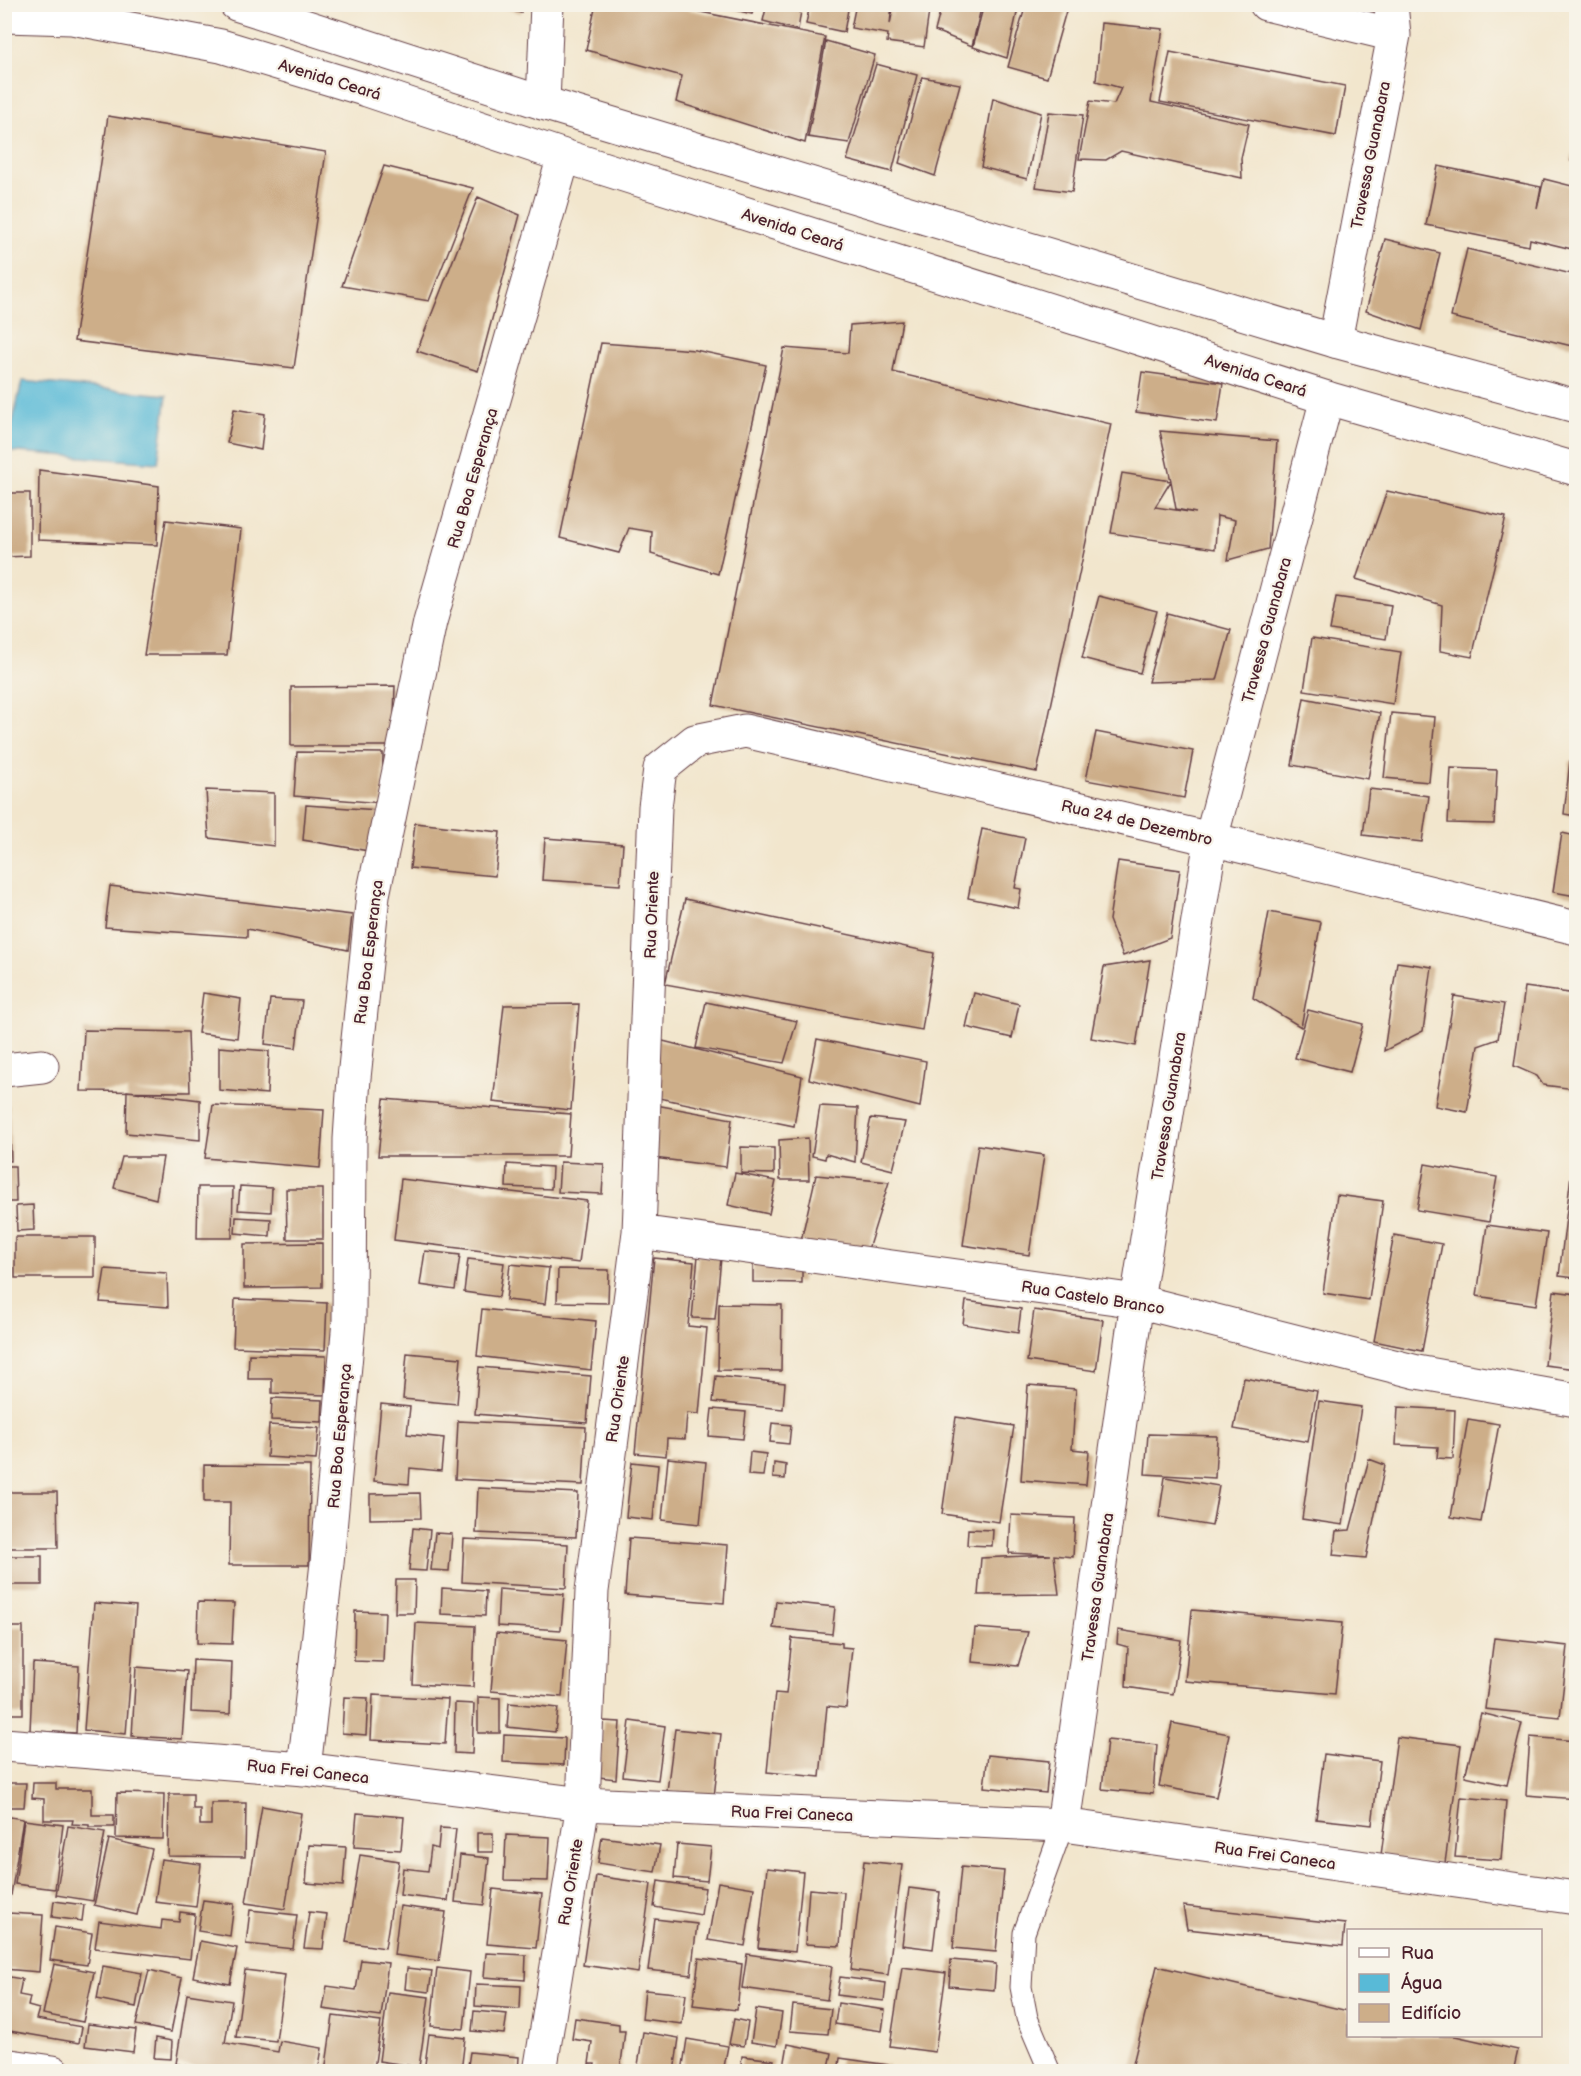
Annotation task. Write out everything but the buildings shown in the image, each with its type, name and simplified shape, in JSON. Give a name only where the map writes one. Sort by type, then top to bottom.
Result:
[{"type":"street","points":[[236,4],[543,103],[1335,341],[1576,406]]},
{"type":"street","points":[[543,103],[547,4]]},
{"type":"street","points":[[1266,4],[1393,20]]},
{"type":"street","name":"Avenida Ceará","points":[[4,16],[72,18],[221,46],[367,90],[564,156],[1327,398],[1576,469]]},
{"type":"street","name":"Travessa Guanabara","points":[[1335,341],[1393,20]]},
{"type":"street","name":"Rua Boa Esperança","points":[[304,1769],[327,1563],[349,1321],[350,1139],[373,895],[430,622],[564,156]]},
{"type":"street","name":"Travessa Guanabara","points":[[1063,1825],[1137,1301],[1211,839],[1327,398]]},
{"type":"street","name":"Rua 24 de Dezembro","points":[[695,741],[746,731],[1211,839],[1576,928]]},
{"type":"street","name":"Rua Oriente","points":[[540,2072],[583,1804],[591,1591],[639,1232],[655,807],[660,769],[695,741]]},
{"type":"street","points":[[4,1070],[42,1066]]},
{"type":"street","name":"Rua Castelo Branco","points":[[639,1232],[1137,1301],[1417,1372],[1576,1400]]},
{"type":"street","name":"Rua Frei Caneca","points":[[4,1745],[304,1769],[583,1804],[1063,1825],[1576,1898]]},
{"type":"street","points":[[4,2065],[53,2072]]},
{"type":"lane","points":[[1050,2072],[1027,2018],[1021,1987],[1024,1933],[1063,1825]]},
{"type":"water","points":[[22,381],[167,395],[158,463],[6,451]]}]
